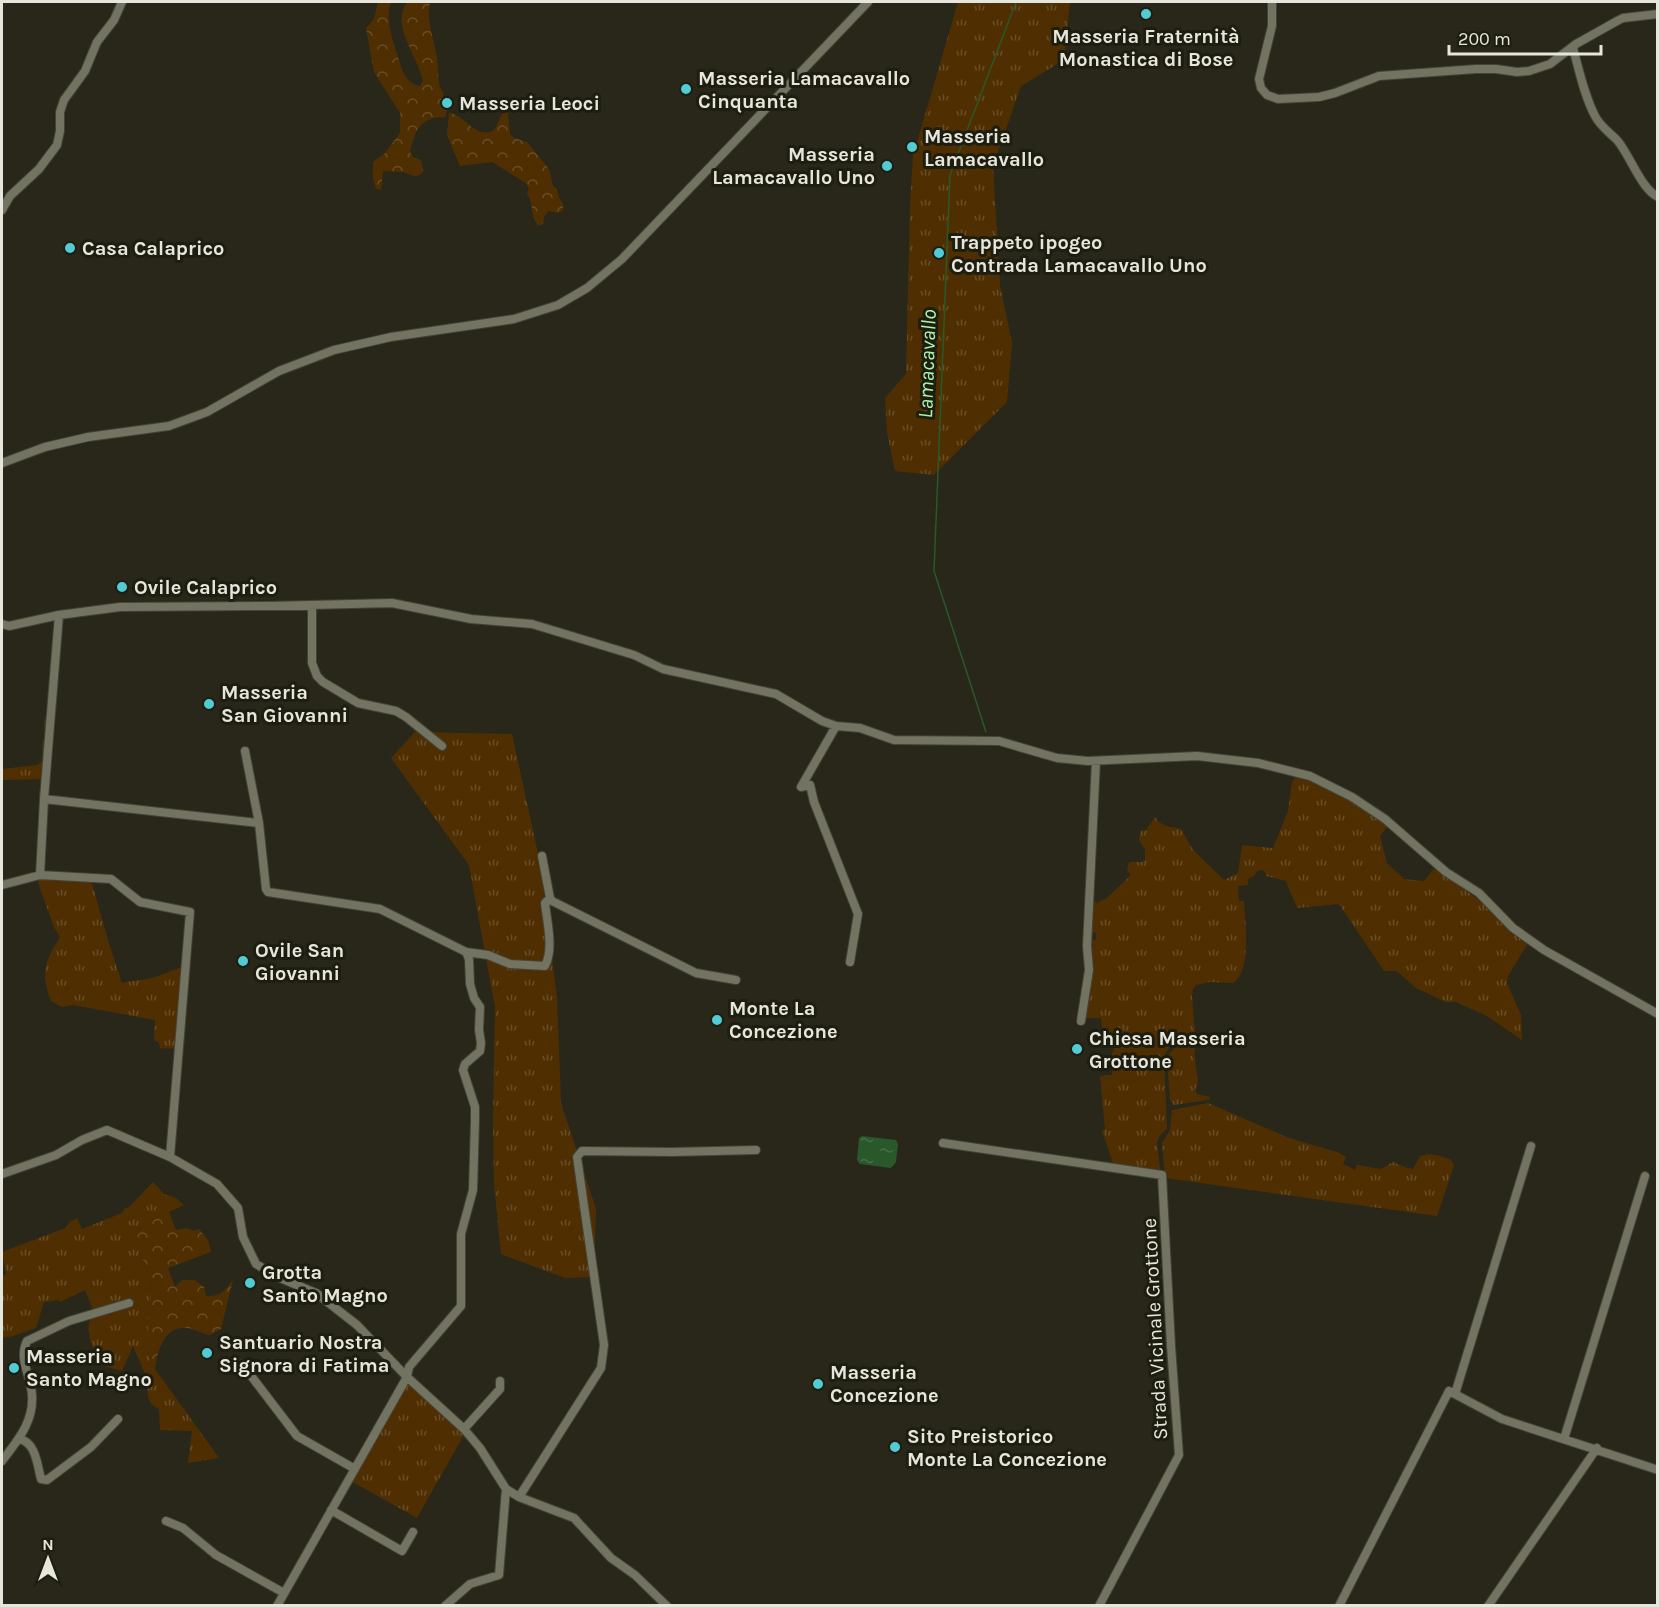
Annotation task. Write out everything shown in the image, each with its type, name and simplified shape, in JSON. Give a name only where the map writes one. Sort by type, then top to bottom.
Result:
[{"type":"street","points":[[2,210],[10,196],[39,169],[57,145],[63,100],[85,71],[97,42],[114,20],[122,2]]},
{"type":"street","points":[[2,463],[66,442],[169,426],[207,412],[279,371],[334,350],[391,337],[514,319],[558,305],[587,288],[622,259],[868,2]]},
{"type":"street","points":[[1272,2],[1272,26],[1259,79],[1261,88],[1278,99],[1319,97],[1379,76],[1476,69],[1529,71],[1550,64],[1576,44],[1623,18],[1658,14]]},
{"type":"street","points":[[1573,48],[1595,116],[1617,141],[1636,168],[1648,191],[1658,197]]},
{"type":"street","points":[[2,624],[9,626],[59,615],[120,607],[312,606],[392,603],[471,619],[532,624],[634,655],[663,669],[776,694],[822,722],[860,728],[894,740],[999,741],[1057,759],[1096,761],[1197,756],[1258,763],[1310,776],[1352,797],[1385,819],[1446,872],[1479,893],[1513,928],[1544,950],[1658,1014]]},
{"type":"street","points":[[312,606],[312,663],[317,676],[358,703],[396,711],[442,746]]},
{"type":"street","points":[[40,875],[59,615]]},
{"type":"street","points":[[836,726],[801,787],[810,785],[814,802],[858,914],[850,962]]},
{"type":"street","points":[[244,751],[259,823],[268,891],[380,909],[470,952],[488,955],[510,964],[545,966],[549,947],[545,903],[550,898]]},
{"type":"street","points":[[1081,1021],[1089,970],[1087,946],[1096,761]]},
{"type":"street","points":[[44,799],[259,823]]},
{"type":"street","points":[[542,856],[552,901],[696,973],[736,980]]},
{"type":"street","points":[[2,885],[40,875],[111,879],[141,902],[190,912],[170,1157]]},
{"type":"street","points":[[277,1605],[407,1377],[409,1367],[459,1309],[461,1302],[461,1234],[472,1190],[475,1120],[475,1107],[463,1070],[465,1064],[480,1051],[481,1043],[480,1007],[474,998],[470,984],[470,952]]},
{"type":"street","points":[[2,1174],[56,1155],[82,1140],[107,1130],[170,1157],[217,1184],[238,1208],[243,1237],[256,1264],[280,1278],[316,1293],[357,1324],[407,1377],[464,1429],[480,1448],[506,1489],[519,1497],[574,1518],[611,1558],[635,1575],[667,1605]]},
{"type":"street","name":"Strada Vicinale Grottone","points":[[944,1143],[1162,1175],[1179,1455],[1099,1605]]},
{"type":"street","points":[[1455,1394],[1531,1146]]},
{"type":"street","points":[[519,1497],[601,1368],[604,1345],[577,1157],[579,1153],[582,1151],[756,1150]]},
{"type":"street","points":[[1564,1439],[1645,1176]]},
{"type":"street","points":[[2,1461],[25,1431],[32,1408],[32,1394],[23,1356],[27,1341],[69,1321],[129,1303]]},
{"type":"street","points":[[242,1364],[297,1436],[355,1469]]},
{"type":"street","points":[[464,1429],[500,1389],[500,1381]]},
{"type":"street","points":[[1339,1605],[1449,1391],[1502,1419],[1658,1470]]},
{"type":"street","points":[[19,1439],[27,1440],[31,1445],[41,1479],[47,1480],[91,1447],[118,1419]]},
{"type":"street","points":[[1488,1605],[1596,1449]]},
{"type":"street","points":[[445,1605],[470,1584],[499,1575],[506,1489]]},
{"type":"street","points":[[331,1510],[402,1551],[413,1532]]},
{"type":"street","points":[[166,1521],[183,1528],[216,1555],[284,1593]]},
{"type":"green space","points":[[378,2],[391,2],[390,27],[402,70],[409,81],[420,86],[423,81],[420,71],[403,31],[403,11],[407,2],[430,2],[430,23],[439,82],[444,94],[440,104],[448,107],[445,117],[424,122],[414,137],[410,152],[413,157],[421,160],[423,171],[420,175],[383,171],[381,190],[376,189],[373,162],[385,153],[400,133],[400,113],[374,72],[366,28],[374,19]]},
{"type":"green space","points":[[958,2],[1070,2],[1064,60],[1021,86],[993,166],[1000,285],[1012,343],[1007,402],[934,475],[895,471],[887,432],[885,398],[906,374],[913,156]]},
{"type":"green space","points":[[505,111],[508,112],[510,134],[514,138],[527,142],[549,169],[553,186],[557,189],[563,204],[563,210],[558,213],[549,211],[544,217],[543,224],[538,226],[533,217],[526,183],[492,162],[460,166],[447,135],[449,113],[460,117],[480,132],[486,133],[494,129]]},
{"type":"green space","points":[[47,718],[43,759],[44,720]]},
{"type":"green space","points":[[415,732],[512,734],[543,887],[557,998],[561,1103],[596,1209],[594,1277],[565,1278],[501,1254],[494,1184],[495,1007],[469,865],[391,758]]},
{"type":"green space","points":[[43,759],[41,779],[2,780],[2,769],[38,765]]},
{"type":"green space","points":[[1297,775],[1328,786],[1388,826],[1380,836],[1387,863],[1404,879],[1424,881],[1435,868],[1484,904],[1528,943],[1508,976],[1507,983],[1521,1015],[1522,1040],[1487,1016],[1456,1002],[1446,1002],[1416,988],[1397,971],[1384,971],[1339,904],[1297,908],[1286,881],[1266,876],[1262,870],[1257,871],[1248,879],[1248,885],[1238,886],[1239,901],[1244,901],[1246,933],[1245,957],[1239,977],[1233,983],[1209,982],[1196,985],[1192,996],[1195,1034],[1172,1046],[1164,1059],[1167,1128],[1157,1143],[1160,1169],[1158,1172],[1116,1166],[1102,1131],[1105,1130],[1100,1076],[1112,1075],[1114,1050],[1111,1041],[1103,1038],[1101,1018],[1086,1018],[1092,940],[1096,940],[1096,933],[1090,925],[1092,900],[1097,903],[1107,898],[1129,877],[1127,870],[1129,862],[1145,860],[1145,849],[1139,840],[1141,831],[1146,830],[1155,817],[1163,824],[1181,829],[1193,850],[1224,880],[1238,873],[1242,845],[1273,848],[1288,811],[1292,782]]},
{"type":"green space","points":[[39,879],[91,880],[122,983],[155,977],[182,967],[177,1049],[160,1048],[159,1043],[154,1040],[155,1020],[73,1005],[62,1007],[51,1001],[45,975],[51,953],[60,937],[38,883]]},
{"type":"green space","points":[[1197,1040],[1194,1053],[1198,1082],[1195,1090],[1197,1094],[1210,1097],[1209,1100],[1174,1105],[1170,1100],[1167,1060],[1171,1051],[1178,1046]]},
{"type":"green space","points":[[1208,1103],[1289,1138],[1337,1152],[1346,1157],[1343,1164],[1355,1170],[1357,1165],[1381,1169],[1393,1162],[1413,1169],[1420,1156],[1428,1154],[1451,1160],[1454,1165],[1437,1216],[1165,1178],[1162,1143],[1170,1130],[1172,1110]]},
{"type":"green space","points":[[153,1182],[164,1194],[176,1198],[184,1205],[131,1230],[150,1277],[152,1310],[150,1362],[219,1458],[188,1463],[192,1431],[160,1430],[159,1409],[151,1404],[148,1397],[145,1375],[133,1346],[122,1371],[100,1365],[89,1332],[90,1318],[94,1312],[85,1290],[60,1302],[59,1300],[44,1302],[36,1328],[2,1338],[2,1277],[6,1274],[2,1252],[65,1228],[77,1218],[82,1229],[122,1213]]},
{"type":"green space","points":[[169,1212],[176,1230],[199,1229],[208,1240],[211,1252],[168,1268],[175,1287],[182,1280],[195,1280],[204,1287],[206,1296],[211,1296],[222,1292],[233,1280],[221,1329],[210,1335],[187,1328],[173,1331],[160,1347],[155,1369],[150,1362],[147,1315],[152,1310],[150,1277],[131,1230]]},
{"type":"green space","points":[[407,1377],[465,1433],[417,1518],[351,1481]]},
{"type":"water","points":[[862,1136],[896,1140],[898,1144],[896,1162],[891,1168],[860,1164],[857,1160],[859,1138]]},
{"type":"waterway","name":"Lamacavallo","points":[[986,732],[934,571],[950,175],[1016,2]]},
{"type":"place","name":"Masseria Fraternità Monastica di Bose","points":[[1146,14]]},
{"type":"place","name":"Masseria Lamacavallo Cinquanta","points":[[686,89]]},
{"type":"place","name":"Masseria Leoci","points":[[447,103]]},
{"type":"place","name":"Masseria Lamacavallo","points":[[912,147]]},
{"type":"place","name":"Masseria Lamacavallo Uno","points":[[887,166]]},
{"type":"place","name":"Casa Calaprico","points":[[70,248]]},
{"type":"place","name":"Trappeto ipogeo Contrada Lamacavallo Uno","points":[[939,253]]},
{"type":"place","name":"Ovile Calaprico","points":[[122,587]]},
{"type":"place","name":"Masseria San Giovanni","points":[[209,704]]},
{"type":"place","name":"Ovile San Giovanni","points":[[243,961]]},
{"type":"place","name":"Monte La Concezione","points":[[717,1020]]},
{"type":"place","name":"Chiesa Masseria Grottone","points":[[1077,1049]]},
{"type":"place","name":"Grotta Santo Magno","points":[[250,1283]]},
{"type":"place","name":"Santuario Nostra Signora di Fatima","points":[[207,1353]]},
{"type":"place","name":"Masseria Santo Magno","points":[[14,1368]]},
{"type":"place","name":"Masseria Concezione","points":[[818,1384]]},
{"type":"place","name":"Sito Preistorico Monte La Concezione","points":[[895,1447]]}]
